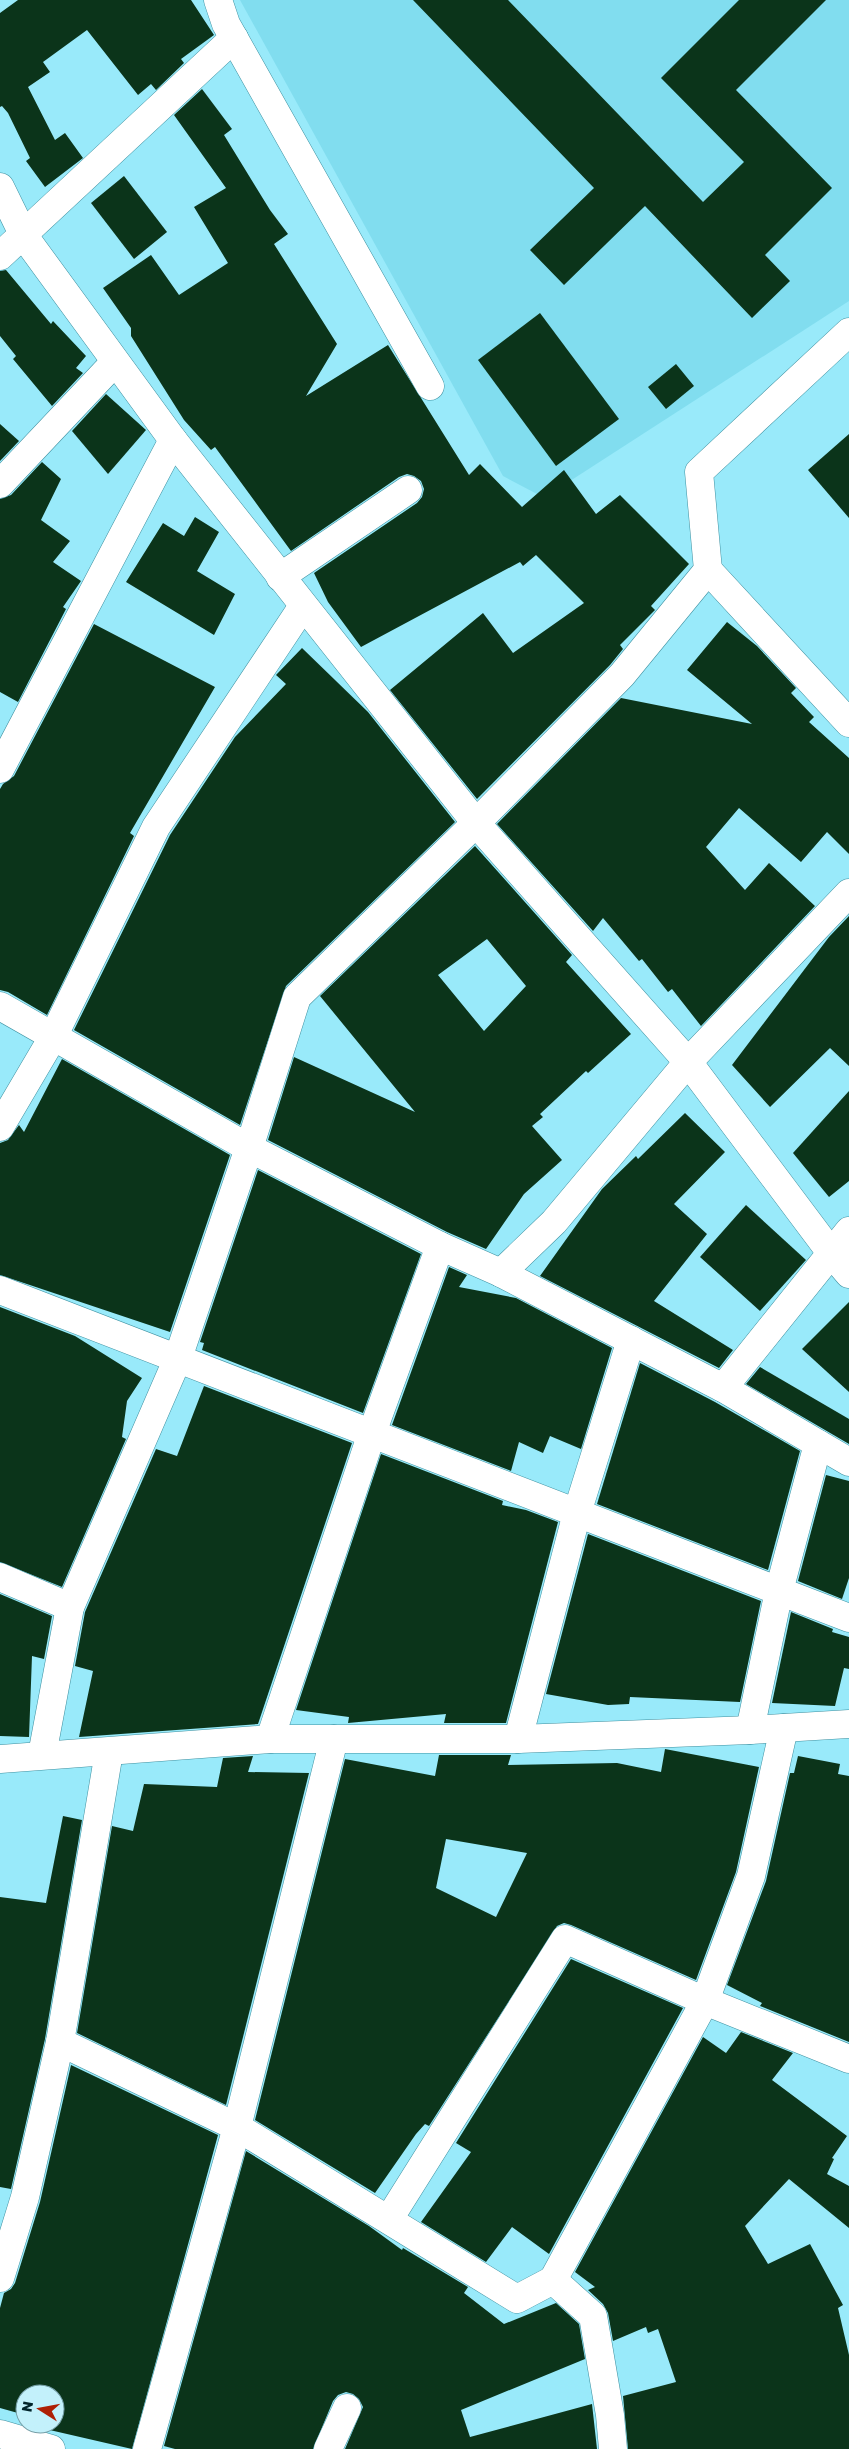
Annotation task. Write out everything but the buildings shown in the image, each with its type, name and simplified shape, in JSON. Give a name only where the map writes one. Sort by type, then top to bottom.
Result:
[{"type":"street","points":[[218,0],[226,24],[430,386]]},
{"type":"street","points":[[0,256],[24,236],[234,38]]},
{"type":"street","points":[[0,187],[24,236],[173,440],[476,823],[688,1062],[840,1264]]},
{"type":"street","points":[[849,332],[699,472],[708,570],[849,723]]},
{"type":"street","points":[[0,484],[115,362]]},
{"type":"street","points":[[0,769],[173,440]]},
{"type":"street","points":[[280,577],[408,490]]},
{"type":"street","points":[[42,1755],[70,1607],[178,1358],[250,1148],[297,997],[476,823],[622,675],[708,570]]},
{"type":"street","points":[[0,1128],[53,1037],[156,827],[303,606]]},
{"type":"street","points":[[501,1273],[554,1222],[688,1062],[849,893]]},
{"type":"street","points":[[0,1006],[250,1148],[440,1246],[501,1273],[723,1388],[849,1462]]},
{"type":"street","points":[[723,1388],[840,1264],[849,1231]]},
{"type":"street","points":[[270,1739],[372,1433],[440,1246]]},
{"type":"street","points":[[0,1290],[849,1618]]},
{"type":"street","points":[[518,1738],[578,1513],[631,1340]]},
{"type":"street","points":[[750,1730],[779,1591],[818,1444]]},
{"type":"street","points":[[0,1577],[70,1607]]},
{"type":"street","points":[[0,1759],[270,1739],[518,1738],[750,1730],[849,1724]]},
{"type":"street","points":[[60,2042],[237,2127],[517,2299],[553,2280],[705,2001],[751,1876],[784,1728]]},
{"type":"street","points":[[146,2449],[237,2127],[334,1739]]},
{"type":"street","points":[[0,2278],[25,2197],[60,2042],[109,1752]]},
{"type":"street","points":[[389,2219],[565,1938],[705,2001],[849,2059]]},
{"type":"street","points":[[553,2280],[593,2316],[610,2415],[613,2449]]},
{"type":"street","points":[[328,2449],[347,2408]]},
{"type":"street","points":[[0,2434],[51,2449]]},
{"type":"shaded area","points":[[240,0],[849,0],[849,301],[553,492],[537,494],[503,476]]}]
